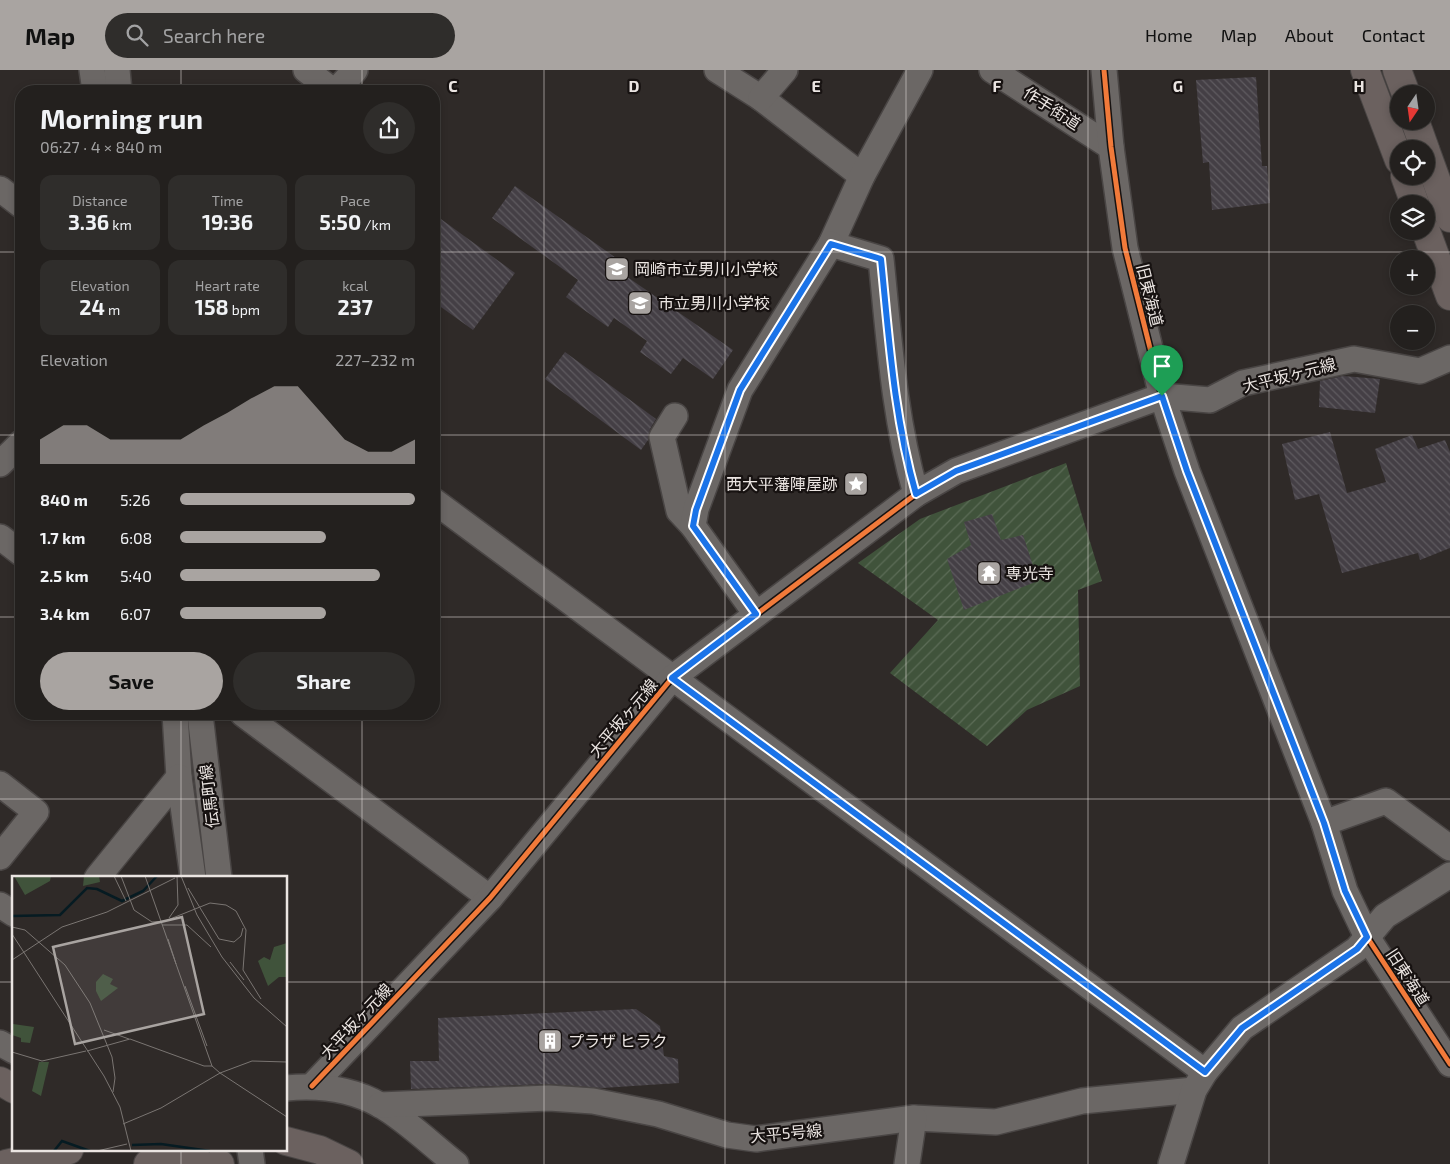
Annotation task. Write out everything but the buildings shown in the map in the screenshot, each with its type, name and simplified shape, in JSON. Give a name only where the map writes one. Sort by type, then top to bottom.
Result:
[{"type":"highway","points":[[1365,70],[1391,140]]},
{"type":"highway","points":[[1397,70],[1403,85]]},
{"type":"highway","points":[[1435,176],[1450,218]]},
{"type":"highway","points":[[1429,240],[1450,296]]},
{"type":"highway","points":[[0,1081],[12,1088]]},
{"type":"highway","points":[[288,1142],[320,1150],[349,1164]]},
{"type":"highway","points":[[288,1146],[320,1150]]},
{"type":"highway","points":[[6,1164],[60,1152]]},
{"type":"highway","points":[[148,1164],[191,1160],[220,1164]]},
{"type":"street","points":[[92,70],[94,85]]},
{"type":"street","points":[[117,70],[118,85]]},
{"type":"street","points":[[306,70],[327,85]]},
{"type":"street","points":[[341,85],[355,70]]},
{"type":"street","points":[[717,70],[761,98],[862,176]]},
{"type":"street","points":[[761,98],[785,70]]},
{"type":"street","points":[[693,526],[696,510],[740,390],[831,244],[862,176],[920,70]]},
{"type":"street","name":"作手街道","points":[[992,70],[1111,147]]},
{"type":"street","name":"旧東海道","points":[[1104,70],[1111,147],[1125,248],[1162,396],[1187,471],[1324,823],[1345,891],[1367,937],[1450,1064]]},
{"type":"street","points":[[0,189],[15,200]]},
{"type":"street","points":[[831,244],[881,259],[894,391],[904,452],[916,494]]},
{"type":"street","name":"大平坂ヶ元線","points":[[312,1086],[490,898],[672,678],[916,494],[956,471],[1162,396],[1210,400],[1243,383],[1354,359],[1420,371],[1450,358]]},
{"type":"street","points":[[675,416],[662,437],[679,511],[693,526],[756,614]]},
{"type":"street","points":[[0,464],[15,449]]},
{"type":"street","points":[[440,505],[672,678],[1199,1081]]},
{"type":"street","points":[[0,538],[15,549]]},
{"type":"street","name":"伝馬町線","points":[[175,720],[179,777],[193,876]]},
{"type":"street","name":"伝馬町線","points":[[201,720],[219,876]]},
{"type":"street","points":[[251,720],[490,898]]},
{"type":"street","points":[[99,876],[179,777]]},
{"type":"street","points":[[0,784],[36,812],[0,858]]},
{"type":"street","points":[[1324,823],[1386,802],[1450,848]]},
{"type":"street","points":[[1171,1164],[1199,1081],[1242,1028],[1357,949],[1385,916],[1450,875]]},
{"type":"street","points":[[0,905],[12,913]]},
{"type":"street","points":[[0,1043],[12,1050]]},
{"type":"street","name":"大平5号線","points":[[380,1105],[549,1098],[593,1101],[658,1114],[727,1135],[756,1138],[914,1118],[996,1122],[1082,1101],[1199,1081]]},
{"type":"street","points":[[288,1088],[312,1086],[352,1093],[380,1105],[456,1164]]},
{"type":"street","points":[[907,1164],[914,1118]]},
{"type":"green space","points":[[1066,463],[1102,581],[1078,590],[1080,686],[1027,710],[987,746],[890,673],[938,620],[858,563],[920,519]]},
{"type":"cycle path","points":[[1104,70],[1111,147],[1125,248],[1162,396],[1187,471],[1324,823],[1345,891],[1367,937],[1450,1064]]},
{"type":"cycle path","points":[[312,1086],[490,898],[672,678],[916,494],[956,471],[1162,396]]},
{"type":"place","name":"岡崎市立男川小学校","points":[[617,269]]},
{"type":"place","name":"市立男川小学校","points":[[640,303]]},
{"type":"place","name":"西大平藩陣屋跡","points":[[856,484]]},
{"type":"place","name":"専光寺","points":[[989,573]]},
{"type":"place","name":"プラザ ヒラク","points":[[550,1041]]},
{"type":"route","points":[[831,244],[881,259],[894,391],[904,452],[916,494],[956,471],[1162,396],[1187,471],[1290,740],[1324,823],[1345,891],[1367,937],[1357,949],[1242,1028],[1205,1072],[672,678],[756,614],[693,526],[696,510],[740,390],[831,244]]}]
